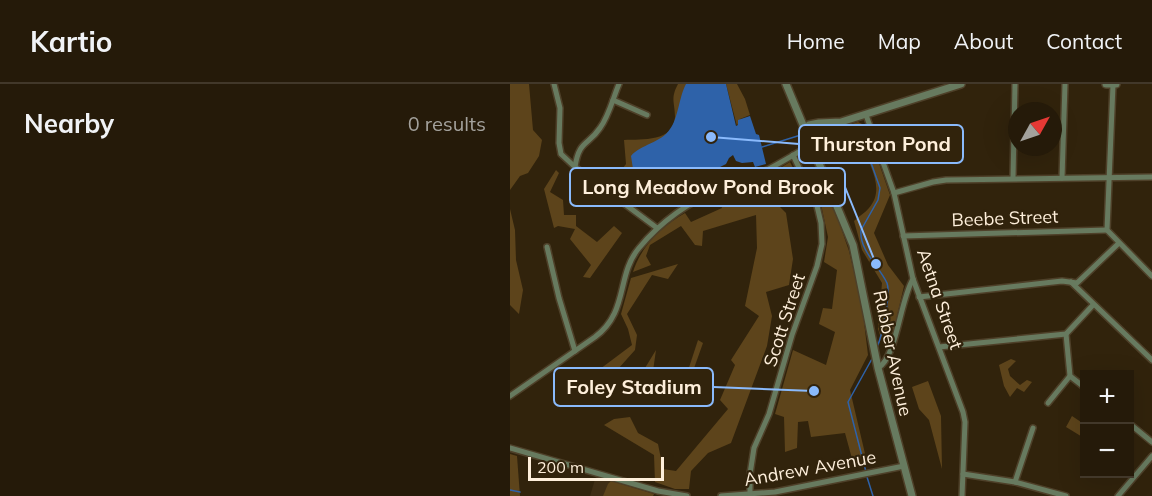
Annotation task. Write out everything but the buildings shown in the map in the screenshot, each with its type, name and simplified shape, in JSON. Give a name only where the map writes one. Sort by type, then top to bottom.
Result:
[{"type":"street","points":[[554,84],[560,108],[560,151],[563,157],[657,228]]},
{"type":"street","points":[[575,167],[583,144],[600,129],[619,84]]},
{"type":"street","name":"Rubber Avenue","points":[[786,84],[853,245],[878,365],[912,496]]},
{"type":"street","points":[[805,129],[809,125],[841,122],[866,115],[944,87],[960,84]]},
{"type":"street","points":[[1013,178],[1015,84]]},
{"type":"street","points":[[1062,178],[1065,84]]},
{"type":"street","points":[[1111,84],[1107,230],[1152,276]]},
{"type":"street","points":[[613,100],[647,115]]},
{"type":"street","name":"Aetna Street","points":[[866,115],[894,194],[913,279],[963,412],[965,422],[962,496]]},
{"type":"street","points":[[510,396],[601,333],[610,323],[619,304],[631,261],[638,249],[657,228],[692,202],[723,187],[756,176],[793,155],[810,142]]},
{"type":"street","name":"Scott Street","points":[[750,495],[754,448],[775,397],[792,335],[817,266],[822,244],[817,206],[793,155]]},
{"type":"street","points":[[894,194],[933,182],[1013,178],[1152,177]]},
{"type":"street","name":"Beebe Street","points":[[903,236],[1107,230]]},
{"type":"street","points":[[919,297],[1062,281],[1077,283],[1119,243]]},
{"type":"street","points":[[547,247],[575,351]]},
{"type":"street","points":[[878,365],[884,365],[890,354],[900,315],[913,279]]},
{"type":"street","points":[[1071,282],[1152,360]]},
{"type":"street","points":[[939,347],[1066,334],[1093,305]]},
{"type":"street","points":[[1066,334],[1071,376],[1080,384]]},
{"type":"street","points":[[1048,403],[1071,376]]},
{"type":"street","points":[[1134,427],[1152,442]]},
{"type":"street","points":[[1015,482],[1033,428]]},
{"type":"street","points":[[510,448],[658,491],[687,496]]},
{"type":"street","points":[[1118,496],[1152,456]]},
{"type":"street","name":"Andrew Avenue","points":[[721,496],[775,492],[904,466]]},
{"type":"street","points":[[963,474],[1015,482],[1066,496]]},
{"type":"shaded area","points":[[510,84],[529,84],[533,130],[542,140],[539,156],[528,173],[520,176],[510,190]]},
{"type":"shaded area","points":[[678,84],[687,84],[659,177],[649,186],[626,181],[620,172],[626,164],[624,140],[656,138],[669,131],[675,117],[674,97]]},
{"type":"shaded area","points":[[726,84],[737,84],[750,115],[740,119],[737,126]]},
{"type":"shaded area","points":[[858,122],[866,126],[890,195],[874,233],[888,265],[904,286],[892,337],[884,347],[878,329],[882,283],[862,250],[854,221],[874,201],[876,185],[872,168],[861,144],[845,135],[814,134],[813,130],[819,127],[840,128]]},
{"type":"shaded area","points":[[790,162],[802,185],[769,175]]},
{"type":"shaded area","points":[[556,170],[559,173],[550,192],[563,200],[564,215],[576,215],[576,226],[597,242],[614,226],[622,233],[590,278],[583,277],[591,265],[570,239],[575,229],[558,226],[554,228],[544,189]]},
{"type":"shaded area","points":[[751,183],[768,195],[786,213],[793,259],[789,285],[766,292],[772,316],[767,346],[731,443],[708,453],[691,471],[689,489],[675,489],[655,482],[654,455],[604,425],[614,419],[630,417],[638,433],[658,444],[663,469],[676,471],[728,409],[720,400],[735,365],[731,360],[759,316],[745,306],[757,248],[756,215],[703,231],[702,246],[695,245],[681,226],[650,245],[646,256],[651,265],[633,272],[647,245],[668,224],[685,213],[691,222],[722,208],[718,195]]},
{"type":"shaded area","points":[[830,196],[849,251],[862,305],[868,355],[850,390],[867,462],[854,466],[845,433],[811,437],[808,421],[798,422],[797,448],[785,452],[784,417],[775,414],[793,350],[826,365],[835,332],[819,324],[823,308],[832,309],[837,270],[824,262],[828,237],[820,200]]},
{"type":"shaded area","points":[[510,209],[515,230],[516,260],[523,290],[519,314],[510,305]]},
{"type":"shaded area","points":[[678,264],[668,279],[652,275],[627,314],[637,335],[635,350],[601,388],[603,393],[599,402],[584,393],[580,384],[632,345],[621,314],[631,278]]},
{"type":"shaded area","points":[[698,340],[703,343],[682,402],[678,401]]},
{"type":"shaded area","points":[[656,350],[650,392],[653,407],[634,405],[647,376],[645,368]]},
{"type":"shaded area","points":[[1011,359],[1016,361],[1008,369],[1010,376],[1020,385],[1027,380],[1032,382],[1024,392],[1017,388],[1010,397],[1004,386],[999,365]]},
{"type":"shaded area","points":[[928,381],[941,416],[942,469],[929,420],[919,409],[912,387]]},
{"type":"shaded area","points":[[1072,416],[1080,421],[1080,436],[1066,427]]},
{"type":"shaded area","points":[[510,454],[517,456],[520,496],[510,496]]},
{"type":"shaded area","points":[[596,476],[654,494],[653,496],[590,496]]},
{"type":"shaded area","points":[[611,481],[654,494],[653,496],[603,496]]},
{"type":"water","points":[[686,84],[726,84],[736,126],[738,120],[750,116],[756,134],[759,135],[766,164],[755,167],[753,162],[736,161],[733,155],[726,164],[689,185],[673,189],[665,181],[653,183],[640,181],[633,169],[631,156],[662,137],[670,129]]},
{"type":"waterway","points":[[808,133],[839,131],[863,140],[880,188],[878,200],[861,230],[863,244],[884,277],[888,288],[885,315],[877,347]]},
{"type":"waterway","points":[[762,147],[804,134]]},
{"type":"waterway","points":[[866,472],[848,402],[873,357]]},
{"type":"waterway","points":[[867,477],[873,496]]},
{"type":"waterway","points":[[510,490],[520,492]]},
{"type":"place","name":"Thurston Pond","points":[[711,137]]},
{"type":"place","name":"Long Meadow Pond Brook","points":[[876,264]]},
{"type":"place","name":"Foley Stadium","points":[[814,391]]}]
